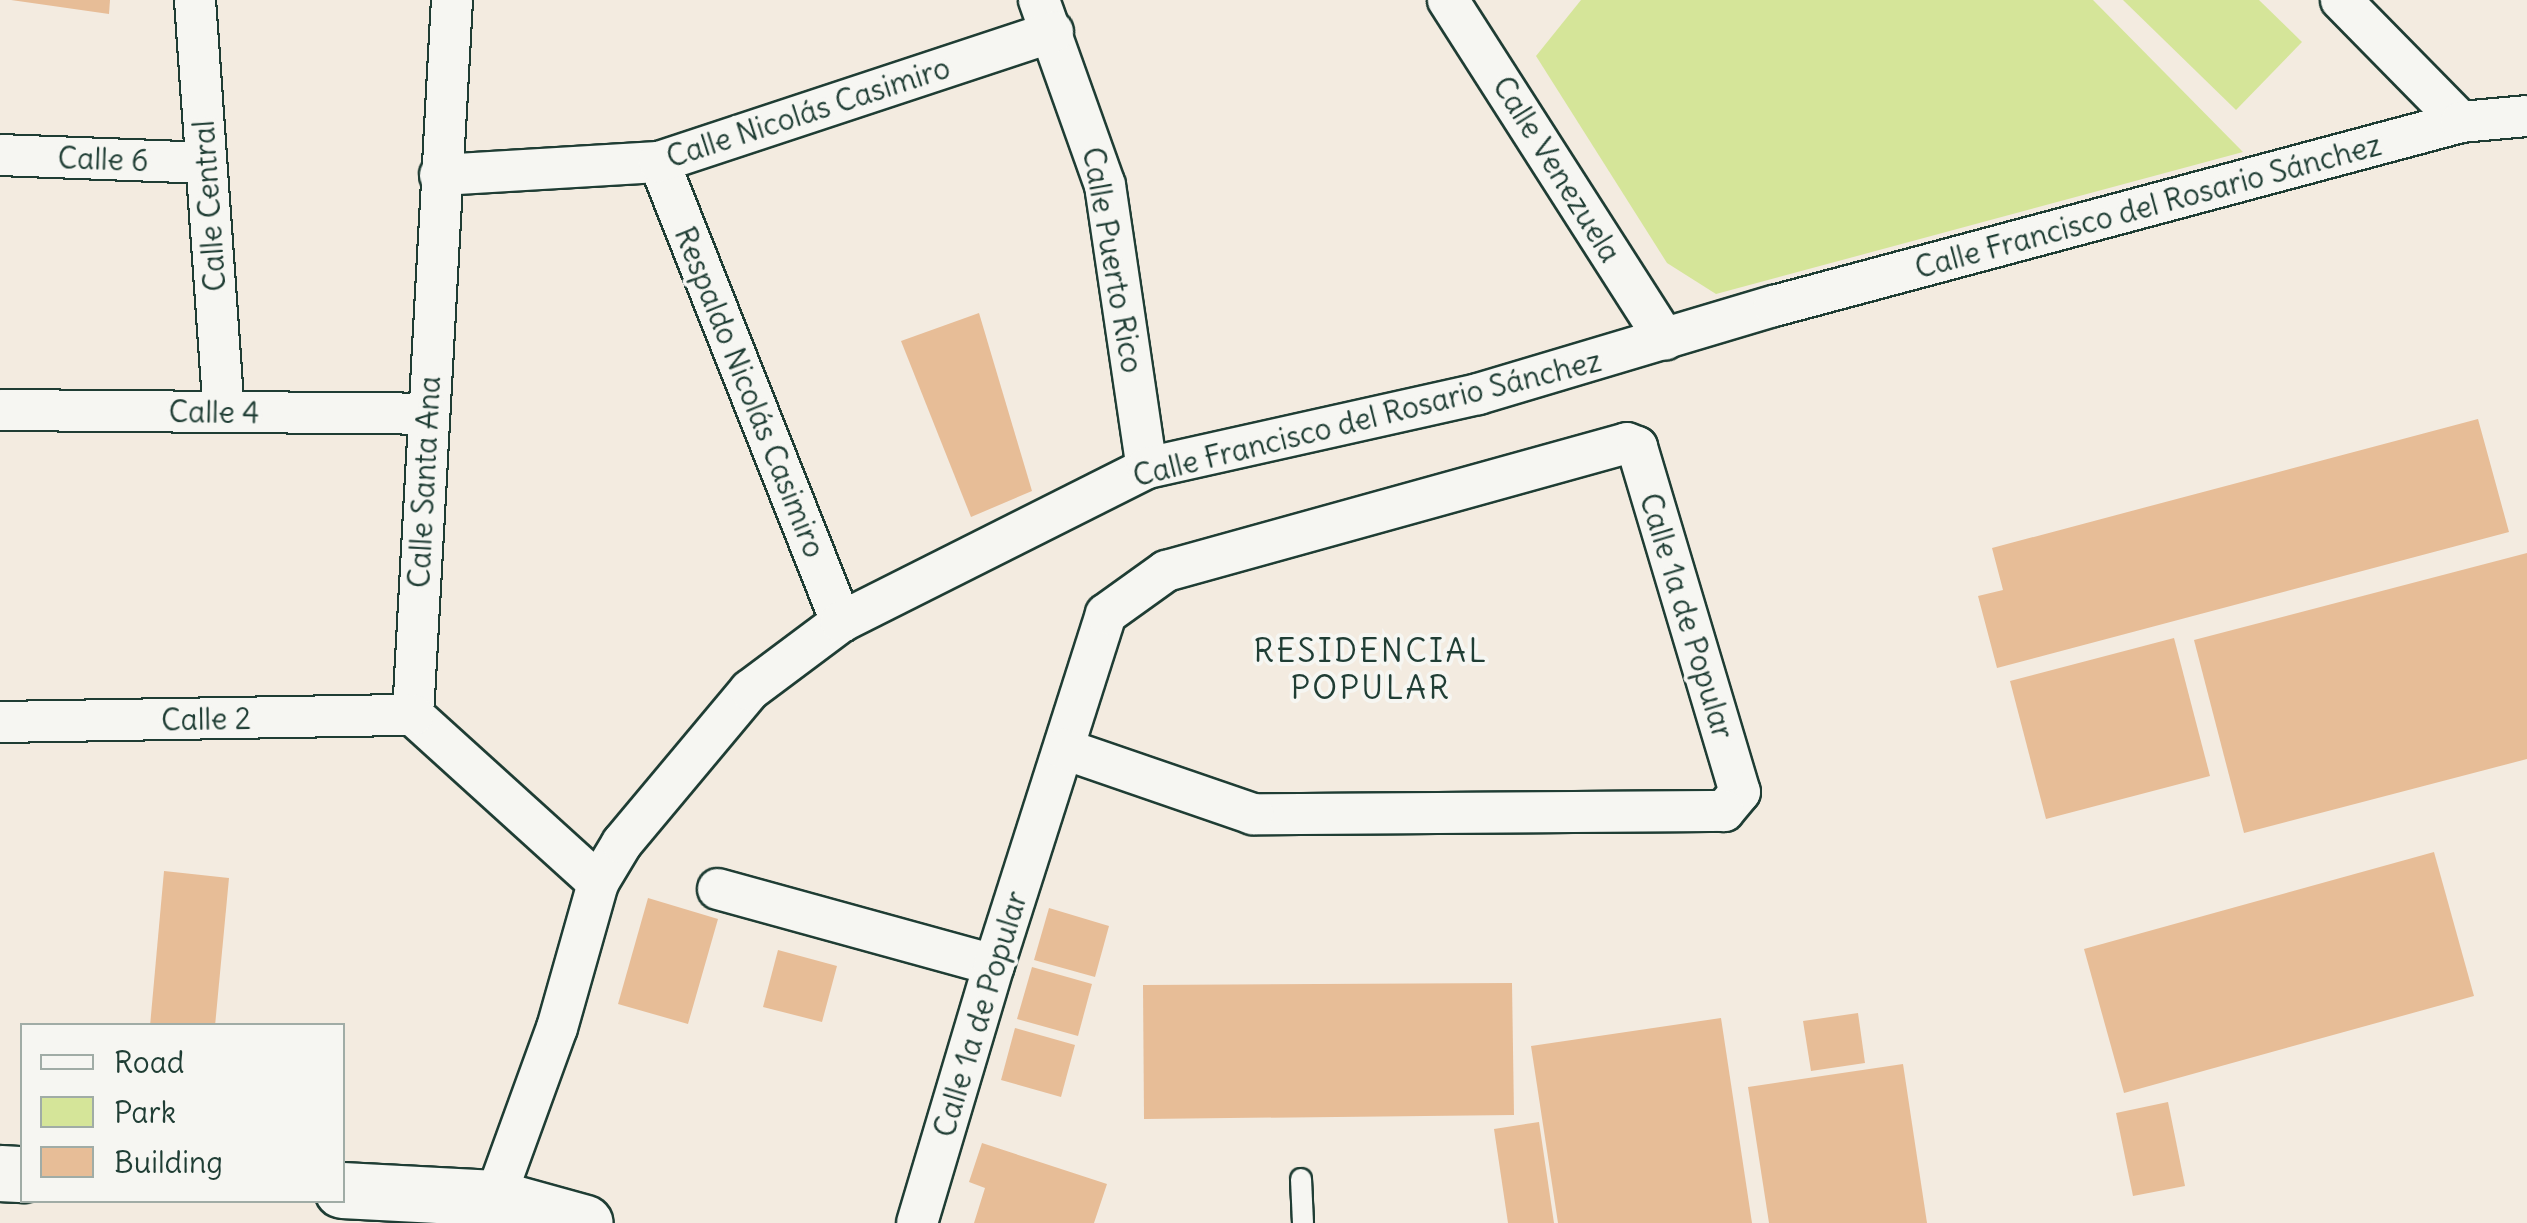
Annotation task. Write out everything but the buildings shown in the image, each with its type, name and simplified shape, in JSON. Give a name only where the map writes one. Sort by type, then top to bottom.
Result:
[{"type":"main road","points":[[345,1190],[584,1223]]},
{"type":"street","name":"Calle Central","points":[[196,0],[224,412]]},
{"type":"street","name":"Calle Santa Ana","points":[[413,715],[452,0]]},
{"type":"street","points":[[2341,0],[2462,122]]},
{"type":"street","name":"Calle Venezuela","points":[[1463,6],[1664,339]]},
{"type":"street","name":"Calle Nicolás Casimiro","points":[[440,175],[658,162],[1046,16]]},
{"type":"street","name":"Calle Puerto Rico","points":[[1046,16],[1105,185],[1148,468]]},
{"type":"street","name":"Calle Francisco del Rosario Sánchez","points":[[486,1211],[557,1028],[598,883],[678,770],[750,690],[841,622],[1148,468],[1478,394],[1664,339],[2462,122],[2527,116]]},
{"type":"street","name":"Calle 6","points":[[0,155],[206,163]]},
{"type":"street","name":"Respaldo Nicolás Casimiro","points":[[658,162],[841,622]]},
{"type":"street","name":"Calle 4","points":[[0,410],[427,414]]},
{"type":"street","name":"Calle 1a de Popular","points":[[917,1223],[994,965],[1106,614],[1166,571],[1627,443],[1637,448],[1740,792],[1724,811],[1253,814],[1064,749]]},
{"type":"street","points":[[413,715],[598,883]]},
{"type":"street","name":"Calle 2","points":[[0,722],[413,715]]},
{"type":"street","points":[[718,888],[994,965]]},
{"type":"lane","points":[[1301,1179],[1303,1223]]},
{"type":"green space","points":[[1581,0],[2093,0],[2243,152],[1716,294],[1667,263],[1536,56]]},
{"type":"green space","points":[[2123,0],[2259,0],[2302,42],[2236,110]]},
{"type":"district","name":"RESIDENCIAL POPULAR","points":[[1371,670]]}]
